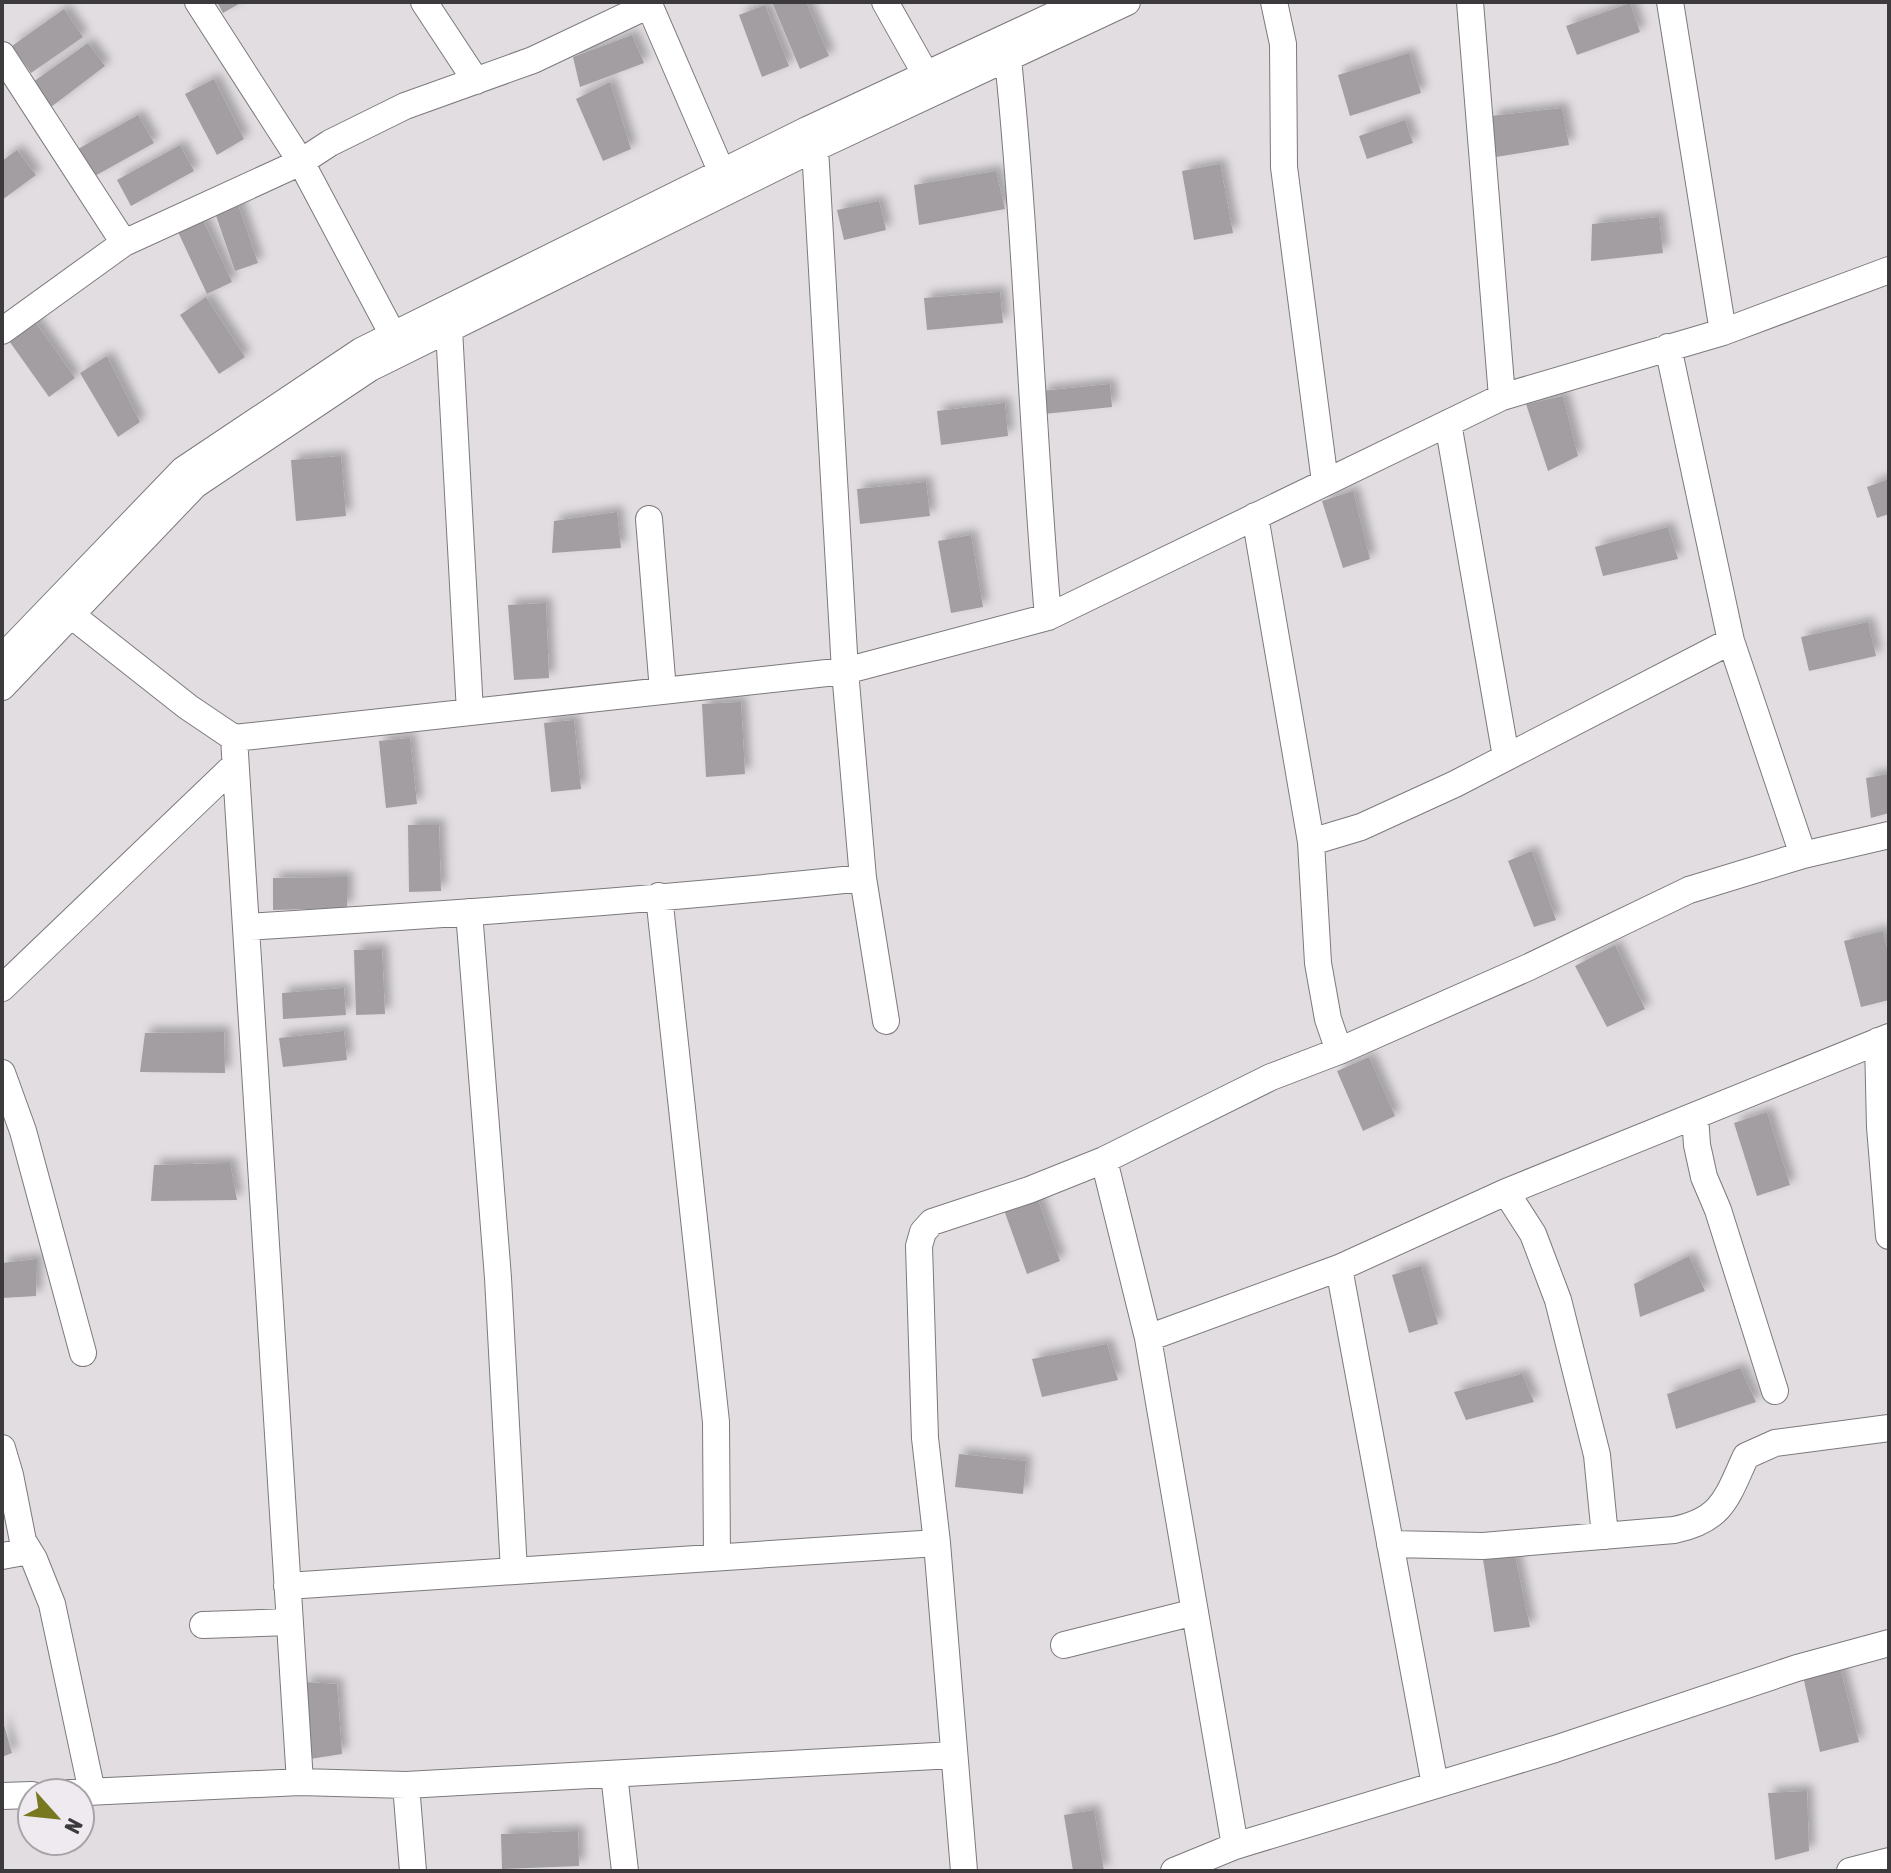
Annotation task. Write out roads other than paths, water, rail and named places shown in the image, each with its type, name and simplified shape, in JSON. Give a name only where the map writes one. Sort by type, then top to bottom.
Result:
[{"type":"street","points":[[198,2],[301,162],[393,335]]},
{"type":"street","points":[[424,2],[476,81]]},
{"type":"street","points":[[885,2],[925,73]]},
{"type":"street","points":[[2,658],[183,470],[361,351],[925,73],[1082,2]]},
{"type":"street","points":[[2,687],[195,485],[370,368],[815,148],[1127,2]]},
{"type":"street","points":[[1274,2],[1283,44],[1284,167],[1325,482]]},
{"type":"street","points":[[1470,2],[1502,397]]},
{"type":"street","points":[[1670,2],[1723,332]]},
{"type":"street","points":[[2,331],[124,243],[301,162],[330,143],[405,106],[533,60],[648,4],[722,173]]},
{"type":"street","points":[[2,55],[124,243]]},
{"type":"street","points":[[1008,59],[1048,617]]},
{"type":"street","points":[[815,148],[845,671],[863,878],[886,1021]]},
{"type":"street","points":[[70,614],[188,707],[234,738],[845,671],[1048,617],[1502,397],[1723,332],[1889,270]]},
{"type":"street","points":[[449,329],[470,712]]},
{"type":"street","points":[[1668,347],[1731,641],[1803,855]]},
{"type":"street","points":[[1448,423],[1506,757]]},
{"type":"street","points":[[1255,516],[1311,842],[1318,963],[1328,1019],[1339,1051]]},
{"type":"street","points":[[649,519],[663,691]]},
{"type":"street","points":[[1311,842],[1361,827],[1506,757],[1731,641]]},
{"type":"street","points":[[234,738],[300,1782]]},
{"type":"street","points":[[2,988],[235,765]]},
{"type":"street","points":[[964,1871],[937,1543],[925,1438],[919,1246],[923,1232],[932,1222],[1029,1190],[1104,1160],[1271,1077],[1339,1051],[1529,967],[1689,890],[1803,855],[1889,835]]},
{"type":"street","points":[[246,927],[723,893],[863,878]]},
{"type":"street","points":[[659,896],[716,1422],[717,1556]]},
{"type":"street","points":[[469,912],[498,1278],[514,1571]]},
{"type":"street","points":[[1148,1338],[1339,1268],[1506,1192],[1884,1039],[1880,1127],[1889,1236]]},
{"type":"street","points":[[2,1073],[23,1131],[83,1353]]},
{"type":"street","points":[[1695,1116],[1704,1177],[1718,1210],[1775,1391]]},
{"type":"street","points":[[1104,1160],[1148,1338],[1235,1846]]},
{"type":"street","points":[[1506,1192],[1533,1234],[1558,1300],[1597,1455],[1605,1536]]},
{"type":"street","points":[[1339,1268],[1435,1785]]},
{"type":"street","points":[[1390,1544],[1483,1546],[1694,1526],[1712,1516],[1729,1493],[1746,1456],[1775,1443],[1889,1428]]},
{"type":"street","points":[[2,1448],[23,1541],[52,1604],[89,1777]]},
{"type":"street","points":[[287,1586],[937,1543]]},
{"type":"street","points":[[2,1556],[29,1551]]},
{"type":"street","points":[[1064,1645],[1195,1612]]},
{"type":"street","points":[[203,1625],[290,1622]]},
{"type":"street","points":[[1174,1871],[1235,1846],[1555,1749],[1797,1668],[1889,1643]]},
{"type":"street","points":[[96,1792],[300,1782],[406,1785],[953,1755]]},
{"type":"street","points":[[614,1774],[625,1871]]},
{"type":"street","points":[[406,1785],[413,1871]]},
{"type":"street","points":[[1850,1871],[1889,1861]]}]
